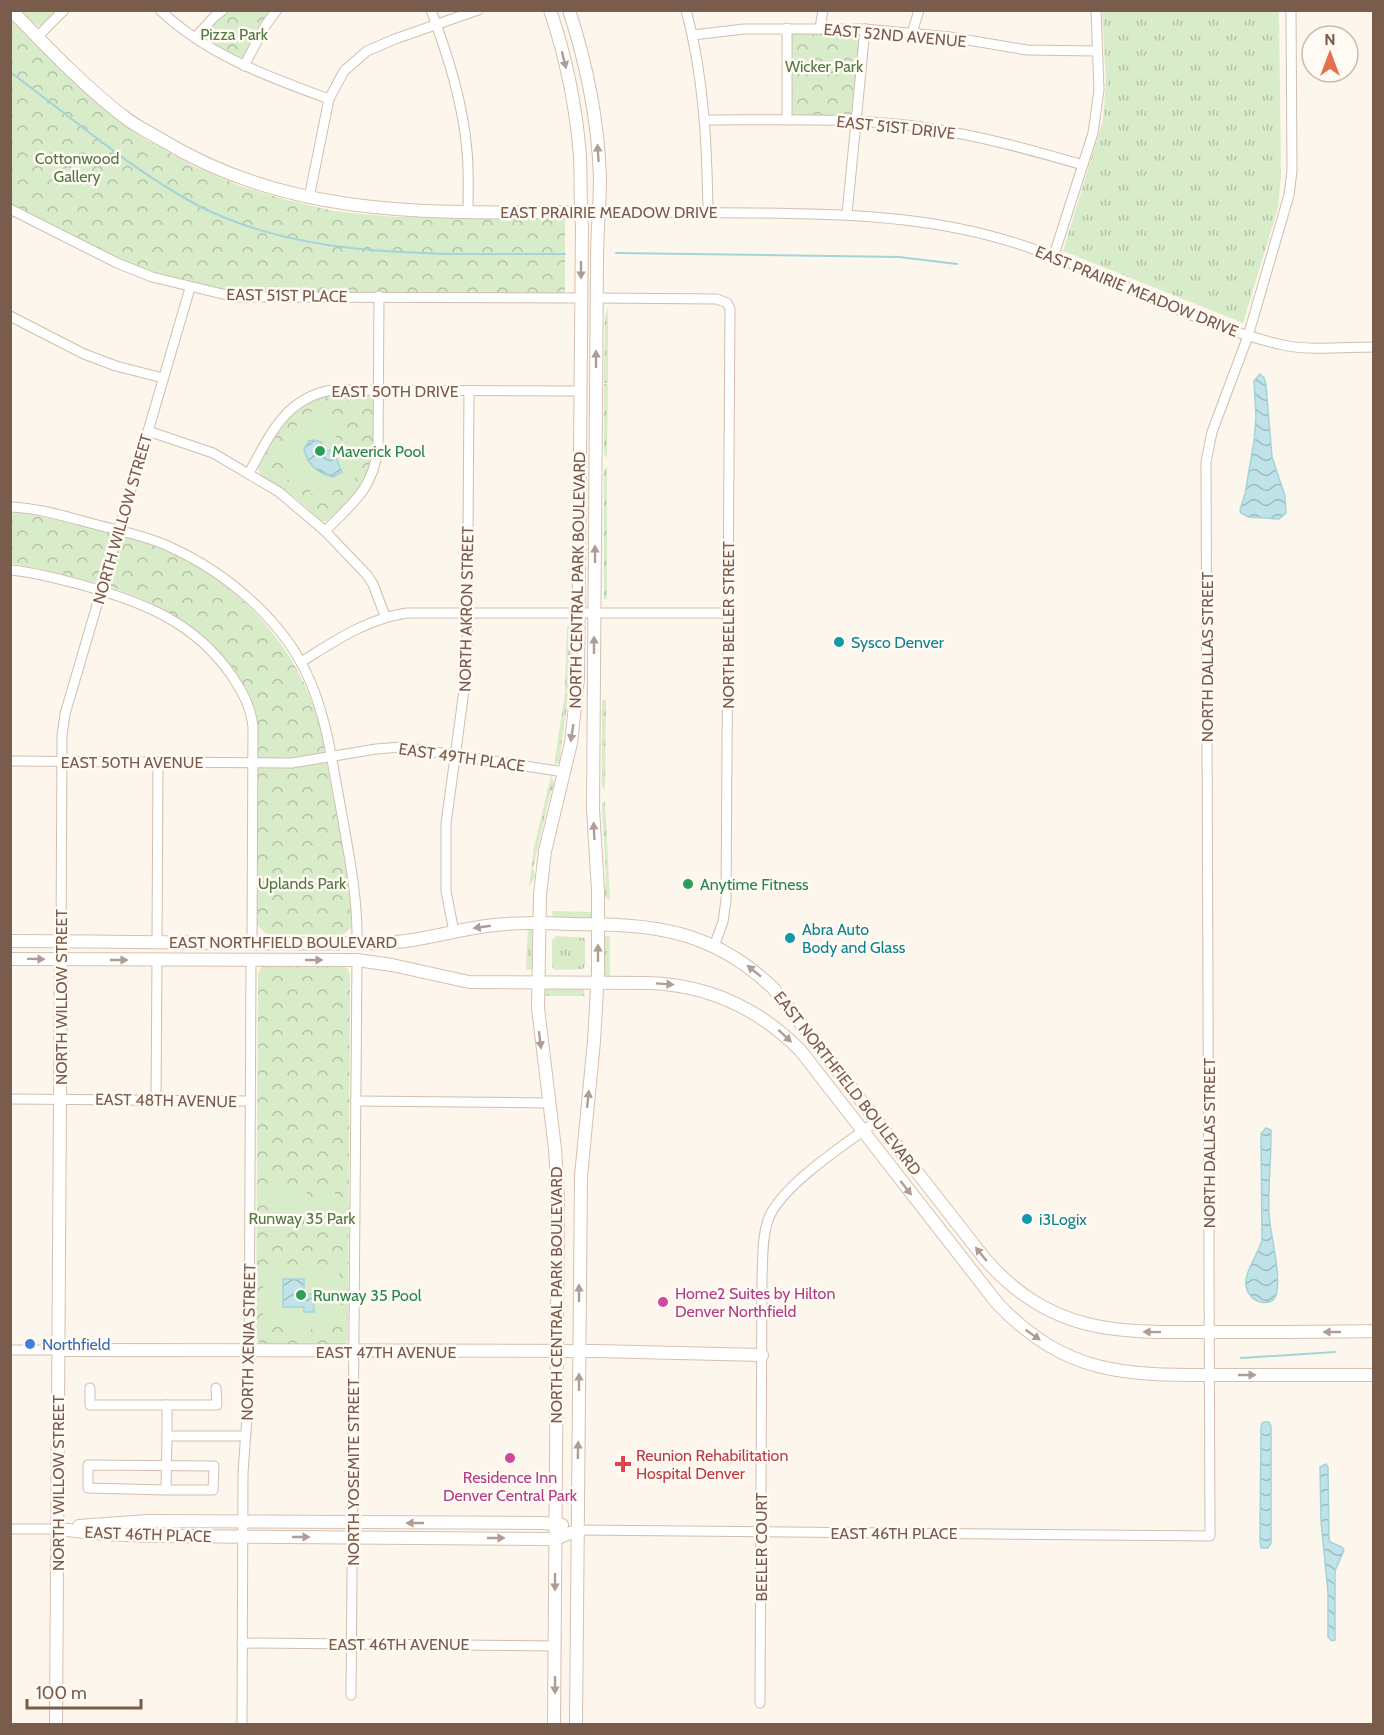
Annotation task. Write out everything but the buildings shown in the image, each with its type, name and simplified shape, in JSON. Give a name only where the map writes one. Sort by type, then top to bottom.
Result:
[{"type":"main road","name":"EAST PRAIRIE MEADOW DRIVE","points":[[11,10],[70,71],[125,118],[191,158],[245,180],[309,198],[376,209],[599,212]]},
{"type":"main road","name":"NORTH CENTRAL PARK BOULEVARD","points":[[550,10],[573,99],[580,156],[581,212],[577,698],[571,743],[544,862],[538,982],[539,1032],[555,1149],[558,1196],[554,1725]]},
{"type":"main road","name":"NORTH CENTRAL PARK BOULEVARD","points":[[569,10],[585,62],[594,114],[600,177],[593,809],[598,924],[594,1041],[581,1167],[576,1725]]},
{"type":"main road","name":"EAST NORTHFIELD BOULEVARD","points":[[10,940],[399,943],[486,926],[540,923],[642,926],[667,930],[714,946],[745,963],[773,988],[985,1259],[1029,1298],[1057,1314],[1105,1329],[1140,1332],[1210,1332]]},
{"type":"main road","name":"NORTH WILLOW STREET","points":[[56,1725],[61,941]]},
{"type":"main road","name":"EAST NORTHFIELD BOULEVARD","points":[[10,959],[357,960],[392,965],[459,980],[663,983],[687,986],[717,994],[746,1008],[776,1028],[800,1050],[997,1303],[1029,1333],[1065,1355],[1113,1371],[1152,1375],[1210,1375]]},
{"type":"main road","points":[[1210,1332],[1374,1331]]},
{"type":"main road","name":"EAST 47TH AVENUE","points":[[59,1350],[762,1355]]},
{"type":"main road","points":[[1210,1375],[1374,1375]]},
{"type":"main road","name":"EAST 46TH PLACE","points":[[58,1529],[148,1521],[556,1523],[578,1530]]},
{"type":"main road","name":"EAST 46TH PLACE","points":[[58,1529],[104,1534],[243,1537],[555,1539],[578,1530]]},
{"type":"main road","points":[[555,1646],[567,1650],[577,1661]]},
{"type":"street","points":[[37,37],[64,10]]},
{"type":"street","points":[[159,10],[195,38],[244,66],[272,79],[329,99]]},
{"type":"street","points":[[195,38],[223,10]]},
{"type":"street","points":[[244,66],[265,26],[277,10]]},
{"type":"street","points":[[431,10],[452,68],[461,110],[467,150],[468,212]]},
{"type":"street","points":[[309,198],[329,99],[344,71],[367,51],[478,10]]},
{"type":"street","points":[[686,10],[693,35],[704,120],[708,168],[708,213]]},
{"type":"street","points":[[820,28],[823,10]]},
{"type":"street","points":[[912,33],[919,10]]},
{"type":"street","points":[[1054,255],[1093,133],[1099,90],[1096,10]]},
{"type":"street","name":"NORTH DALLAS STREET","points":[[1210,1332],[1206,472],[1208,446],[1212,432],[1248,336],[1290,187],[1292,163],[1291,10]]},
{"type":"street","points":[[787,28],[787,120]]},
{"type":"street","points":[[848,214],[865,28]]},
{"type":"street","name":"EAST 52ND AVENUE","points":[[693,35],[744,29],[865,28],[1027,50],[1097,51]]},
{"type":"street","name":"EAST 51ST DRIVE","points":[[704,120],[857,121],[921,127],[1015,145],[1083,165]]},
{"type":"street","name":"EAST 51ST PLACE","points":[[11,210],[117,263],[152,277],[235,297],[581,298]]},
{"type":"street","name":"EAST PRAIRIE MEADOW DRIVE","points":[[599,212],[848,214],[951,226],[1011,241],[1054,255],[1202,320],[1248,336],[1295,347],[1374,347]]},
{"type":"street","name":"NORTH WILLOW STREET","points":[[61,941],[62,762],[65,714],[190,288]]},
{"type":"street","points":[[325,531],[360,495],[373,473],[378,448],[379,296]]},
{"type":"street","name":"NORTH BEELER STREET","points":[[597,298],[717,299],[727,303],[731,312],[726,900],[723,922],[714,946]]},
{"type":"street","points":[[10,316],[84,354],[116,366],[163,378]]},
{"type":"street","name":"EAST 50TH DRIVE","points":[[249,473],[288,411],[311,395],[332,390],[581,391]]},
{"type":"street","name":"NORTH AKRON STREET","points":[[454,932],[446,891],[446,835],[447,807],[467,668],[469,391]]},
{"type":"street","points":[[148,431],[213,453],[279,492],[325,531],[367,575],[373,584],[385,616]]},
{"type":"street","points":[[10,507],[55,513],[166,545],[193,558],[245,596],[285,639],[301,662],[318,702],[326,730],[356,894],[357,943]]},
{"type":"street","points":[[10,570],[38,574],[144,604],[175,621],[202,642],[237,684],[250,706],[253,723],[252,942]]},
{"type":"street","points":[[301,662],[347,633],[385,616],[431,611],[728,614]]},
{"type":"street","name":"EAST 49TH PLACE","points":[[253,763],[292,763],[375,749],[402,747],[564,772]]},
{"type":"street","name":"EAST 50TH AVENUE","points":[[10,761],[253,763]]},
{"type":"street","points":[[157,941],[158,762]]},
{"type":"street","points":[[156,1100],[157,960]]},
{"type":"street","name":"NORTH XENIA STREET","points":[[242,1725],[243,1473],[249,1352],[251,960]]},
{"type":"street","name":"NORTH YOSEMITE STREET","points":[[351,1695],[357,960]]},
{"type":"street","name":"EAST 48TH AVENUE","points":[[10,1099],[250,1101]]},
{"type":"street","points":[[356,1101],[549,1103]]},
{"type":"street","name":"BEELER COURT","points":[[760,1703],[763,1251],[769,1219],[774,1208],[788,1190],[877,1120]]},
{"type":"street","points":[[1210,1332],[1210,1375]]},
{"type":"street","name":"EAST 47TH AVENUE","points":[[10,1350],[59,1350]]},
{"type":"street","name":"EAST 46TH PLACE","points":[[578,1530],[1210,1536],[1210,1375]]},
{"type":"street","points":[[90,1388],[90,1405],[217,1406],[216,1388]]},
{"type":"street","points":[[166,1405],[166,1490]]},
{"type":"street","points":[[167,1436],[245,1436]]},
{"type":"street","points":[[88,1465],[214,1466],[213,1490],[166,1490],[88,1488],[88,1465]]},
{"type":"street","points":[[10,1529],[58,1529]]},
{"type":"street","name":"EAST 46TH AVENUE","points":[[242,1643],[555,1646]]},
{"type":"green space","points":[[22,11],[59,11],[40,26],[32,23]]},
{"type":"green space","name":"Pizza Park","points":[[223,11],[277,11],[244,66],[195,38]]},
{"type":"green space","points":[[1102,11],[1279,11],[1281,176],[1278,208],[1243,323],[1063,251],[1103,120],[1106,81]]},
{"type":"green space","name":"Cottonwood Gallery","points":[[11,15],[84,89],[133,132],[191,165],[240,186],[334,211],[361,214],[397,217],[565,218],[565,295],[233,295],[192,286],[126,264],[11,205]]},
{"type":"green space","name":"Wicker Park","points":[[789,30],[862,31],[853,116],[787,115]]},
{"type":"green space","points":[[608,308],[608,383],[604,383],[605,316]]},
{"type":"green space","points":[[604,384],[608,384],[607,458],[604,454]]},
{"type":"green space","points":[[368,393],[373,398],[373,436],[367,474],[350,499],[326,521],[321,521],[297,499],[260,474],[258,468],[283,426],[299,408],[309,401],[333,394]]},
{"type":"green space","name":"Maverick Pool","points":[[320,408],[328,412],[337,439],[351,443],[355,448],[352,464],[356,480],[346,489],[332,489],[329,496],[316,491],[315,495],[310,493],[310,490],[283,477],[285,471],[289,472],[290,464],[286,453],[298,421]]},
{"type":"green space","points":[[607,466],[607,599],[604,599],[604,470]]},
{"type":"green space","name":"Uplands Park","points":[[11,512],[46,517],[113,533],[165,549],[215,578],[260,618],[295,666],[318,720],[352,898],[352,927],[343,935],[266,934],[257,925],[257,719],[245,689],[227,663],[205,639],[182,620],[156,605],[100,584],[11,563]]},
{"type":"green space","points":[[567,626],[571,626],[569,691],[560,762],[554,765],[565,693]]},
{"type":"green space","points":[[602,700],[606,700],[605,790],[602,786]]},
{"type":"green space","points":[[551,776],[555,784],[550,794],[533,868],[535,877],[529,887],[534,847]]},
{"type":"green space","points":[[605,801],[610,901],[604,895],[606,867],[602,804]]},
{"type":"green space","points":[[552,911],[593,912],[592,919],[553,918]]},
{"type":"green space","points":[[528,928],[535,930],[533,969],[526,970]]},
{"type":"green space","points":[[557,936],[585,938],[583,969],[556,970],[552,968],[552,940]]},
{"type":"green space","points":[[610,936],[610,978],[603,976],[603,938]]},
{"type":"green space","name":"Runway 35 Park","points":[[267,964],[339,965],[347,968],[350,975],[348,1340],[341,1345],[263,1345],[256,1337],[258,974],[261,967]]},
{"type":"green space","points":[[546,988],[583,988],[585,996],[544,996]]},
{"type":"green space","points":[[271,1186],[307,1187],[307,1214],[271,1214]]},
{"type":"green space","points":[[317,1186],[335,1186],[335,1216],[317,1215]]},
{"type":"green space","name":"Runway 35 Pool","points":[[263,1268],[325,1268],[325,1271],[339,1271],[338,1321],[325,1321],[325,1329],[311,1329],[311,1332],[287,1332],[287,1319],[263,1319]]},
{"type":"water","points":[[1260,374],[1266,385],[1272,457],[1285,496],[1286,513],[1279,519],[1248,517],[1240,510],[1254,441],[1256,417],[1254,381]]},
{"type":"water","name":"Maverick Pool","points":[[309,441],[322,442],[318,455],[330,450],[342,472],[333,477],[318,471],[311,464],[304,449]]},
{"type":"water","points":[[1266,1128],[1271,1130],[1269,1213],[1278,1277],[1274,1299],[1264,1302],[1250,1295],[1246,1282],[1262,1240],[1261,1134]]},
{"type":"water","name":"Runway 35 Pool","points":[[283,1279],[304,1279],[304,1294],[314,1294],[314,1312],[304,1312],[304,1307],[283,1307]]},
{"type":"water","points":[[1264,1422],[1269,1422],[1271,1426],[1271,1543],[1268,1548],[1261,1548],[1260,1540],[1261,1428]]},
{"type":"water","points":[[1326,1464],[1328,1467],[1329,1538],[1330,1542],[1344,1550],[1335,1571],[1335,1640],[1332,1641],[1328,1637],[1328,1593],[1321,1521],[1320,1467]]},
{"type":"waterway","points":[[10,72],[103,143],[174,192],[199,206],[241,224],[286,237],[332,246],[378,251],[565,254]]},
{"type":"waterway","points":[[616,253],[899,257],[957,264]]},
{"type":"waterway","points":[[1241,1358],[1335,1352]]},
{"type":"place","name":"Maverick Pool","points":[[320,451]]},
{"type":"place","name":"Sysco Denver","points":[[839,642]]},
{"type":"place","name":"Anytime Fitness","points":[[688,884]]},
{"type":"place","name":"Abra Auto Body and Glass","points":[[790,938]]},
{"type":"place","name":"i3Logix","points":[[1027,1219]]},
{"type":"place","name":"Runway 35 Pool","points":[[301,1295]]},
{"type":"place","name":"Home2 Suites by Hilton Denver Northfield","points":[[663,1302]]},
{"type":"place","name":"Northfield","points":[[30,1344]]},
{"type":"place","name":"Residence Inn Denver Central Park","points":[[510,1458]]},
{"type":"place","name":"Reunion Rehabilitation Hospital Denver","points":[[623,1464]]}]
